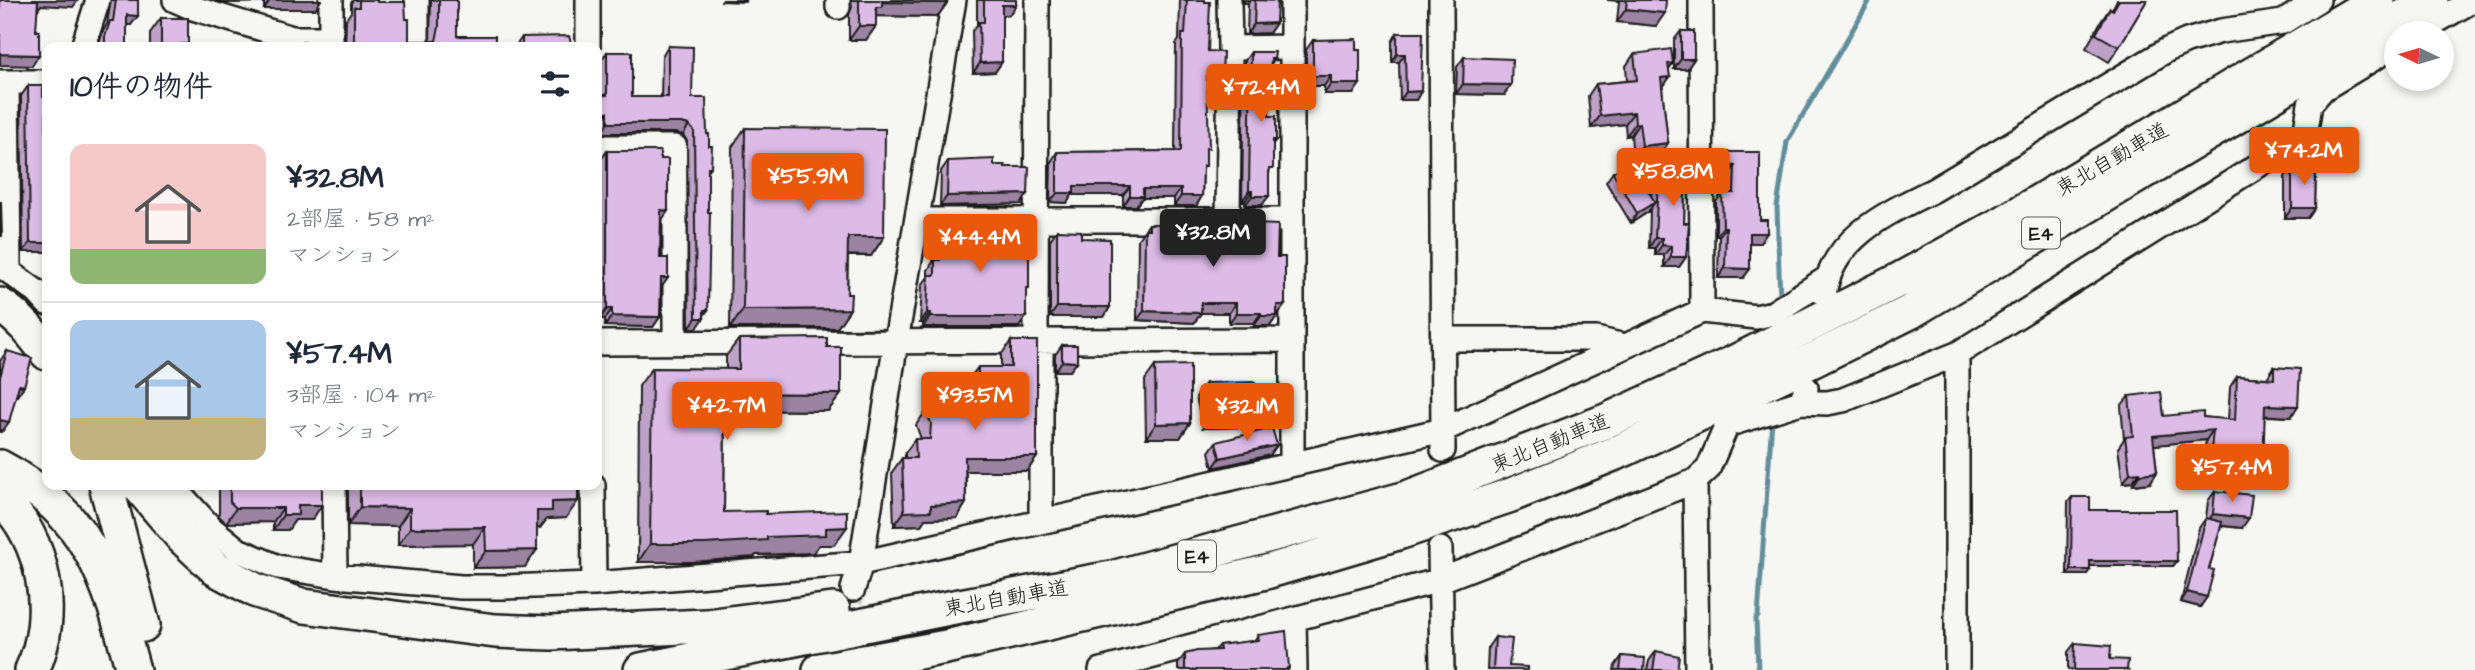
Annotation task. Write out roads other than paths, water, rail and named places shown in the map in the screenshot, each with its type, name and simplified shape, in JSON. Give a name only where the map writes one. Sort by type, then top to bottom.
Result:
[{"type":"highway","name":"東北自動車道","points":[[820,670],[959,644],[1266,572],[1401,532],[1511,495],[1623,450],[1722,402],[1802,386],[1910,312],[2271,80],[2377,0]]},
{"type":"highway","name":"東北自動車道","points":[[640,670],[1112,578],[1407,498],[1606,421],[1731,364],[1819,301],[1899,280],[2271,80],[2431,0]]},
{"type":"highway","points":[[0,305],[31,330],[42,346]]},
{"type":"highway","points":[[0,467],[34,488],[85,539],[98,561],[114,600],[133,670]]},
{"type":"highway","points":[[107,490],[154,670]]},
{"type":"highway","points":[[142,490],[183,538],[216,569],[257,591],[304,606],[495,631],[601,632],[765,621],[950,593],[1266,538]]},
{"type":"highway","points":[[0,498],[28,536],[41,570],[44,587],[43,628],[32,670]]},
{"type":"highway","points":[[912,670],[1113,627],[1266,572]]},
{"type":"street","points":[[85,42],[98,0]]},
{"type":"street","points":[[174,0],[292,38],[323,42]]},
{"type":"street","points":[[331,0],[331,42]]},
{"type":"street","points":[[417,0],[417,39]]},
{"type":"street","points":[[588,0],[588,42]]},
{"type":"street","points":[[853,589],[861,562],[954,0]]},
{"type":"street","points":[[1037,0],[1036,219],[1041,521]]},
{"type":"street","points":[[1228,218],[1229,0]]},
{"type":"street","points":[[1292,0],[1292,464]]},
{"type":"street","points":[[1441,0],[1443,440]]},
{"type":"street","points":[[1702,0],[1702,311]]},
{"type":"street","points":[[177,490],[212,529],[238,550],[278,567],[335,576],[461,587],[594,584],[861,562],[1292,464],[1443,440],[1624,346],[1702,311],[1756,317],[1819,301],[1838,255],[1854,237],[1894,210],[1934,190],[2167,50],[2221,31],[2283,22],[2318,0]]},
{"type":"street","points":[[2438,21],[2470,3]]},
{"type":"street","points":[[1230,48],[1292,47]]},
{"type":"street","points":[[1101,670],[1441,580],[1695,481],[1708,469],[1727,425],[1802,386],[1827,402],[1843,400],[1957,354],[2305,136],[2310,104],[2323,89],[2384,53]]},
{"type":"street","points":[[42,82],[4,82],[5,268],[42,298]]},
{"type":"street","points":[[602,147],[675,147],[674,342]]},
{"type":"street","points":[[917,220],[1292,220]]},
{"type":"street","points":[[1443,339],[1596,339],[1624,346]]},
{"type":"street","points":[[602,343],[1292,340]]},
{"type":"street","points":[[1957,354],[1957,670]]},
{"type":"street","points":[[1695,481],[1697,670]]},
{"type":"street","points":[[334,490],[335,576]]},
{"type":"street","points":[[593,490],[594,584]]},
{"type":"street","points":[[1440,549],[1442,670]]},
{"type":"street","points":[[1294,620],[1295,670]]},
{"type":"waterway","points":[[1780,301],[1777,207],[1787,142],[1870,0]]},
{"type":"waterway","points":[[1758,670],[1756,619],[1772,419]]},
{"type":"tunnel","points":[[842,670],[853,589]]}]
